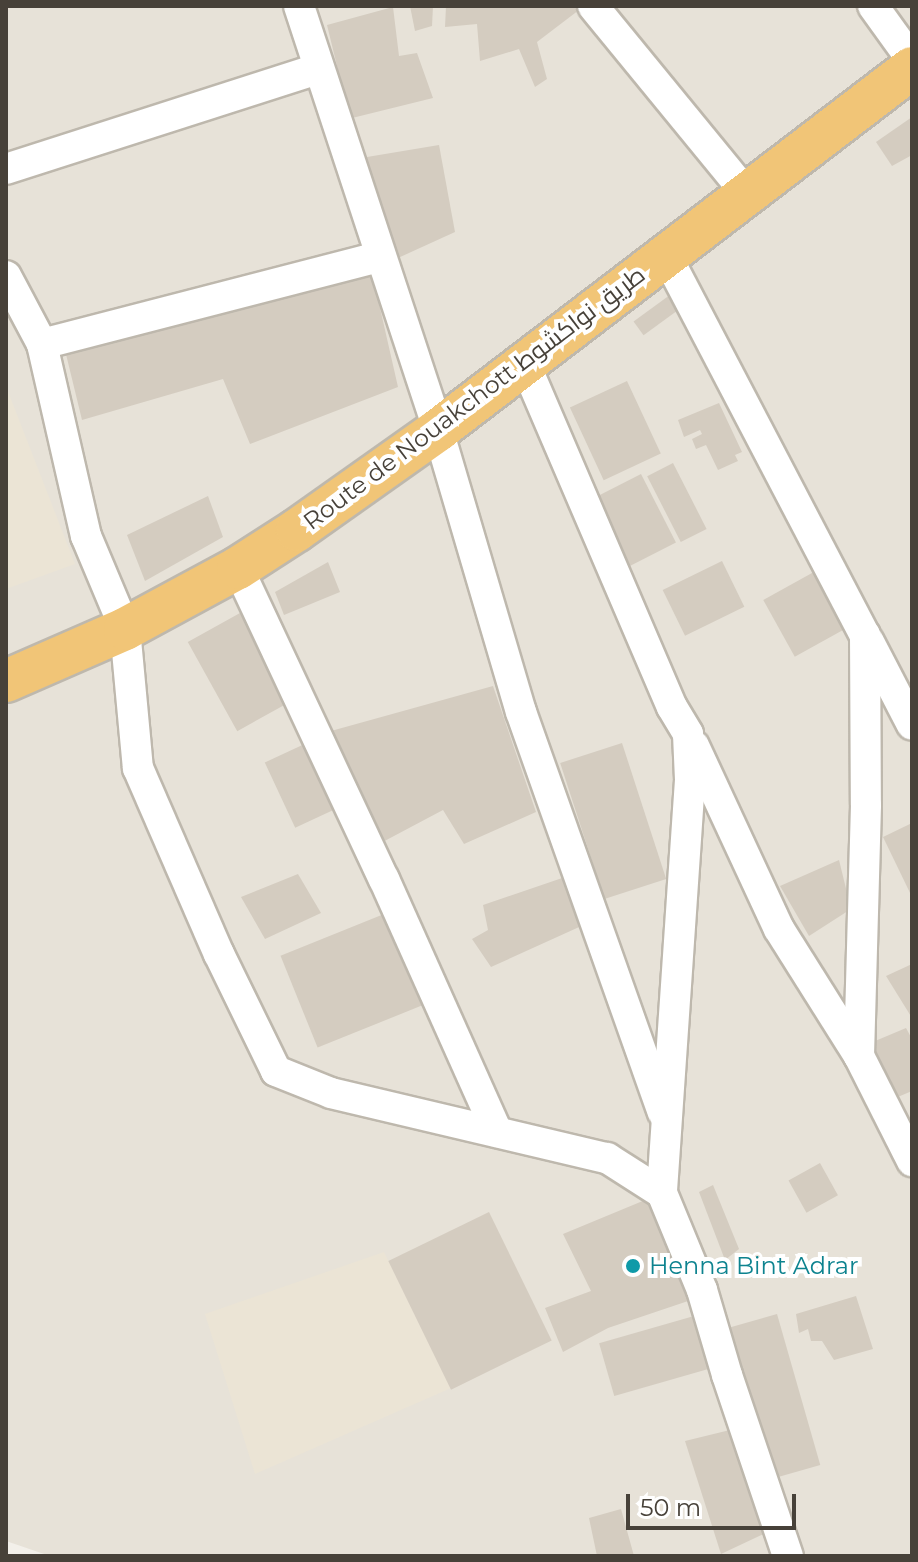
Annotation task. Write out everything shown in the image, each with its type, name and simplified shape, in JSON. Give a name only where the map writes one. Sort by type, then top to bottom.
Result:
[{"type":"highway","name":"Route de Nouakchott طريق نواكشوط","points":[[14,669],[125,629],[238,568],[438,430],[745,192],[912,68]]},
{"type":"street","points":[[299,6],[438,430],[521,712],[669,1129]]},
{"type":"street","points":[[593,6],[745,192]]},
{"type":"street","points":[[873,6],[912,60]]},
{"type":"street","points":[[6,169],[318,69]]},
{"type":"street","points":[[666,255],[912,725]]},
{"type":"street","points":[[42,344],[379,257]]},
{"type":"street","points":[[6,276],[42,344],[86,536],[125,629],[138,768],[219,954],[276,1071],[331,1093],[607,1158],[662,1193]]},
{"type":"street","points":[[524,362],[672,707],[688,734],[779,929],[859,1056],[912,1161]]},
{"type":"street","points":[[238,568],[384,879],[497,1132]]},
{"type":"street","points":[[859,1056],[866,805],[865,635]]},
{"type":"street","points":[[688,734],[690,780],[669,1129],[662,1193],[702,1290],[788,1556]]},
{"type":"shaded area","points":[[6,6],[912,6],[912,1556],[50,1556],[6,1541]]},
{"type":"shaded area","points":[[6,390],[75,564],[6,589]]},
{"type":"shaded area","points":[[384,1252],[451,1388],[255,1474],[205,1314]]},
{"type":"building","points":[[410,6],[433,6],[432,26],[415,31]]},
{"type":"building","points":[[446,6],[575,6],[579,10],[537,42],[547,79],[535,87],[519,49],[480,61],[477,24],[445,27]]},
{"type":"building","points":[[393,7],[399,56],[417,53],[433,98],[344,120],[329,73],[338,70],[327,25]]},
{"type":"building","points":[[912,117],[912,155],[892,166],[876,142]]},
{"type":"building","points":[[439,145],[455,232],[387,263],[355,159]]},
{"type":"building","points":[[370,264],[398,387],[250,444],[223,379],[82,420],[64,346]]},
{"type":"building","points":[[674,292],[684,306],[644,335],[634,321]]},
{"type":"building","points":[[627,381],[661,454],[604,480],[570,408]]},
{"type":"building","points":[[719,403],[742,452],[735,455],[738,461],[718,470],[706,445],[696,449],[692,439],[702,434],[700,430],[684,437],[678,420]]},
{"type":"building","points":[[673,463],[707,529],[681,542],[647,476]]},
{"type":"building","points":[[641,474],[676,543],[627,568],[592,499]]},
{"type":"building","points":[[208,496],[223,537],[145,581],[127,535]]},
{"type":"building","points":[[722,561],[744,607],[685,636],[663,590]]},
{"type":"building","points":[[328,562],[340,592],[284,615],[275,592]]},
{"type":"building","points":[[821,568],[853,625],[795,657],[763,600]]},
{"type":"building","points":[[249,608],[298,697],[237,731],[188,642]]},
{"type":"building","points":[[493,686],[536,812],[464,844],[443,810],[377,845],[331,731]]},
{"type":"building","points":[[311,741],[341,806],[295,828],[265,763]]},
{"type":"building","points":[[622,743],[666,879],[604,899],[560,763]]},
{"type":"building","points":[[912,823],[912,897],[883,837]]},
{"type":"building","points":[[839,860],[851,909],[809,936],[780,886]]},
{"type":"building","points":[[298,874],[321,913],[265,939],[241,897]]},
{"type":"building","points":[[568,876],[588,923],[491,967],[472,939],[488,930],[483,905]]},
{"type":"building","points":[[389,912],[426,1004],[318,1048],[281,956]]},
{"type":"building","points":[[912,964],[912,1018],[886,976]]},
{"type":"building","points":[[906,1028],[912,1039],[912,1091],[893,1099],[868,1044]]},
{"type":"building","points":[[820,1163],[838,1195],[806,1213],[789,1180]]},
{"type":"building","points":[[713,1185],[739,1249],[725,1260],[699,1192]]},
{"type":"building","name":"Henna Bint Adrar","points":[[662,1193],[697,1298],[608,1328],[563,1352],[545,1308],[591,1291],[563,1234]]},
{"type":"building","points":[[489,1212],[552,1341],[451,1390],[388,1261]]},
{"type":"building","points":[[856,1296],[873,1349],[834,1360],[822,1341],[811,1341],[808,1329],[799,1333],[796,1314]]},
{"type":"building","points":[[701,1314],[716,1367],[614,1396],[599,1343]]},
{"type":"building","points":[[777,1314],[820,1465],[770,1479],[727,1328]]},
{"type":"building","points":[[734,1429],[770,1531],[721,1554],[685,1441]]},
{"type":"building","points":[[621,1509],[634,1556],[597,1556],[589,1518]]},
{"type":"place","name":"Henna Bint Adrar","points":[[633,1266]]}]
